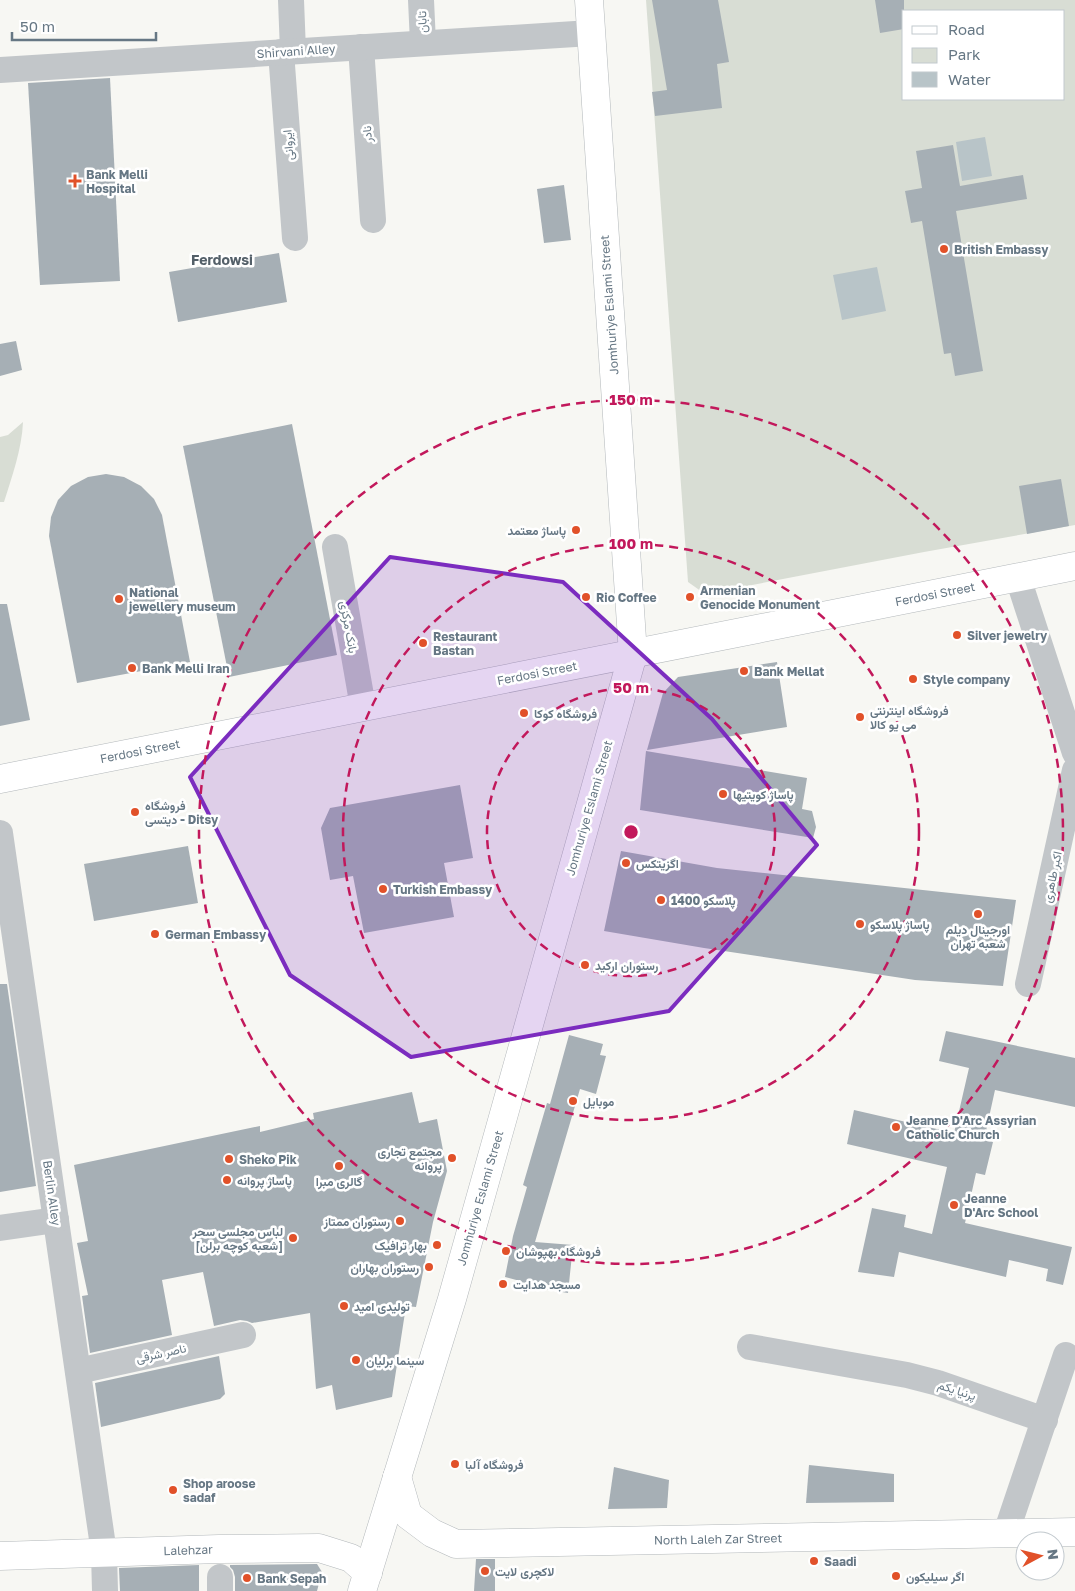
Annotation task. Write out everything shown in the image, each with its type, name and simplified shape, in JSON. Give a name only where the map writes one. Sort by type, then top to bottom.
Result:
[{"type":"main road","name":"Jomhuriye Eslami Street","points":[[365,1582],[454,1290],[633,654],[589,0]]},
{"type":"main road","name":"Ferdosi Street","points":[[0,779],[1075,566]]},
{"type":"main road","name":"North Laleh Zar Street","points":[[397,1478],[408,1515],[432,1533],[456,1544],[1075,1532]]},
{"type":"main road","name":"Lalehzar","points":[[0,1556],[319,1548],[350,1558],[365,1582]]},
{"type":"street","name":"ایروانی","points":[[291,0],[287,52],[295,238]]},
{"type":"street","name":"تابان","points":[[421,0],[423,43]]},
{"type":"street","name":"Shirvani Alley","points":[[0,70],[591,33]]},
{"type":"street","name":"نادر","points":[[361,47],[373,220]]},
{"type":"street","name":"بانک مرکزی","points":[[335,547],[362,707]]},
{"type":"street","points":[[1018,578],[1075,753]]},
{"type":"street","name":"اکبر طاهری","points":[[1028,984],[1075,770]]},
{"type":"street","name":"Berlin Alley","points":[[0,833],[104,1552],[105,1591]]},
{"type":"street","points":[[0,1228],[56,1220]]},
{"type":"street","name":"ناصر شرقی","points":[[78,1371],[243,1336]]},
{"type":"street","name":"پرنیا یکم","points":[[750,1347],[907,1375],[938,1383],[1045,1420]]},
{"type":"street","points":[[1006,1533],[1066,1355]]},
{"type":"highlighted area","points":[[390,557],[563,582],[712,719],[817,845],[669,1011],[411,1057],[290,975],[190,777]]},
{"type":"green space","name":"British Embassy","points":[[646,0],[1075,0],[1075,525],[705,594],[688,582]]},
{"type":"green space","points":[[23,422],[21,442],[13,473],[4,502],[0,502],[0,437],[8,435]]},
{"type":"water","points":[[985,137],[992,176],[962,181],[956,142]]},
{"type":"water","points":[[877,267],[886,311],[842,320],[833,275]]},
{"type":"building","points":[[652,0],[718,0],[729,62],[717,64],[722,108],[655,116],[652,92],[667,90]]},
{"type":"building","points":[[875,0],[904,0],[902,29],[880,33]]},
{"type":"building","name":"Bank Melli Hospital","points":[[110,78],[120,281],[40,285],[28,83]]},
{"type":"building","name":"British Embassy","points":[[953,145],[960,186],[1023,175],[1027,199],[956,211],[983,371],[955,376],[951,353],[944,354],[922,221],[911,223],[905,191],[922,188],[916,151]]},
{"type":"building","points":[[564,185],[571,240],[544,243],[537,189]]},
{"type":"building","points":[[279,253],[287,302],[178,322],[169,272]]},
{"type":"building","points":[[16,341],[22,370],[0,376],[0,344]]},
{"type":"building","points":[[292,424],[337,655],[229,677],[183,446]]},
{"type":"building","name":"National jewellery museum","points":[[106,474],[124,477],[141,486],[154,499],[162,515],[190,662],[77,683],[49,536],[51,517],[58,500],[71,486],[88,477]]},
{"type":"building","points":[[1061,479],[1069,526],[1027,534],[1019,486]]},
{"type":"building","points":[[0,604],[7,604],[30,720],[0,726]]},
{"type":"building","points":[[777,662],[787,727],[647,750],[663,693],[678,677]]},
{"type":"building","name":"پاساژ کویتیها","points":[[646,751],[807,778],[802,809],[812,811],[816,827],[813,838],[640,810]]},
{"type":"building","points":[[460,785],[473,858],[444,863],[454,917],[364,933],[353,876],[330,880],[321,828],[330,808]]},
{"type":"building","points":[[188,846],[198,903],[94,921],[84,864]]},
{"type":"building","name":"پاساژ پلاسکو","points":[[621,851],[717,868],[1016,900],[1003,986],[915,980],[604,931]]},
{"type":"building","points":[[0,984],[7,984],[36,1186],[0,1192]]},
{"type":"building","points":[[946,1031],[1075,1058],[1075,1107],[995,1090],[984,1140],[993,1142],[985,1175],[976,1173],[965,1223],[1072,1247],[1063,1285],[1046,1281],[1048,1269],[1009,1260],[1006,1277],[899,1252],[894,1277],[858,1272],[872,1208],[906,1215],[904,1227],[932,1234],[947,1167],[847,1144],[854,1110],[954,1133],[969,1068],[939,1061]]},
{"type":"building","points":[[569,1035],[603,1044],[600,1055],[606,1056],[596,1094],[580,1089],[535,1242],[573,1245],[568,1293],[519,1285],[520,1281],[505,1277],[513,1236],[527,1187],[523,1185],[547,1103],[550,1104]]},
{"type":"building","points":[[412,1092],[419,1123],[437,1119],[447,1171],[433,1222],[416,1307],[406,1306],[392,1397],[336,1410],[332,1385],[316,1389],[310,1313],[252,1323],[240,1320],[214,1326],[203,1272],[162,1280],[172,1335],[90,1353],[82,1296],[88,1295],[77,1243],[88,1241],[74,1165],[260,1126],[260,1132],[314,1119],[313,1113]]},
{"type":"building","points":[[219,1356],[225,1394],[220,1399],[101,1427],[95,1383]]},
{"type":"building","points":[[809,1465],[894,1474],[894,1502],[806,1503]]},
{"type":"building","points":[[614,1467],[669,1480],[667,1508],[608,1509]]},
{"type":"building","name":"لاکچری لایت","points":[[476,1559],[495,1559],[495,1591],[474,1591]]},
{"type":"building","points":[[317,1564],[322,1572],[317,1591],[235,1591],[235,1577],[230,1567],[230,1565]]},
{"type":"building","points":[[199,1565],[199,1591],[120,1591],[119,1568]]},
{"type":"place","name":"Bank Melli Hospital","points":[[75,181]]},
{"type":"place","name":"British Embassy","points":[[944,249]]},
{"type":"place","name":"پاساژ معتمد","points":[[576,530]]},
{"type":"place","name":"Rio Coffee","points":[[586,597]]},
{"type":"place","name":"Armenian Genocide Monument","points":[[690,597]]},
{"type":"place","name":"National jewellery museum","points":[[119,599]]},
{"type":"place","name":"Silver jewelry","points":[[957,635]]},
{"type":"place","name":"Restaurant Bastan","points":[[423,643]]},
{"type":"place","name":"Bank Melli Iran","points":[[132,668]]},
{"type":"place","name":"Bank Mellat","points":[[744,671]]},
{"type":"place","name":"Style company","points":[[913,679]]},
{"type":"place","name":"فروشگاه کوکا","points":[[524,713]]},
{"type":"place","name":"فروشگاه اینترنتی می یو کالا","points":[[860,717]]},
{"type":"place","name":"پاساژ کویتیها","points":[[723,794]]},
{"type":"place","name":"فروشگاه دیتسی - Ditsy","points":[[135,812]]},
{"type":"place","name":"اگزیتکس","points":[[626,863]]},
{"type":"place","name":"Turkish Embassy","points":[[383,889]]},
{"type":"place","name":"پلاسکو 1400","points":[[661,900]]},
{"type":"place","name":"اورجینال دیلم شعبه تهران","points":[[978,914]]},
{"type":"place","name":"پاساژ پلاسکو","points":[[860,924]]},
{"type":"place","name":"German Embassy","points":[[155,934]]},
{"type":"place","name":"رستوران ارکید","points":[[585,965]]},
{"type":"place","name":"موبایل","points":[[573,1101]]},
{"type":"place","name":"Jeanne D'Arc Assyrian Catholic Church","points":[[896,1127]]},
{"type":"place","name":"مجتمع تجاری پروانه","points":[[452,1158]]},
{"type":"place","name":"Sheko Pik","points":[[229,1159]]},
{"type":"place","name":"گالری مبرا","points":[[339,1166]]},
{"type":"place","name":"پاساژ پروانه","points":[[227,1180]]},
{"type":"place","name":"Jeanne D'Arc School","points":[[954,1205]]},
{"type":"place","name":"رستوران ممتاز","points":[[400,1221]]},
{"type":"place","name":"لباس مجلسی سحر [شعبه کوچه برلن]","points":[[293,1238]]},
{"type":"place","name":"بهار ترافیک","points":[[437,1245]]},
{"type":"place","name":"فروشگاه بهپوشان","points":[[506,1251]]},
{"type":"place","name":"رستوران بهاران","points":[[429,1267]]},
{"type":"place","name":"مسجد هدایت","points":[[503,1284]]},
{"type":"place","name":"تولیدی امید","points":[[344,1306]]},
{"type":"place","name":"سینما برلیان","points":[[356,1360]]},
{"type":"place","name":"فروشگاه آلبا","points":[[455,1464]]},
{"type":"place","name":"Shop aroose sadaf","points":[[173,1490]]},
{"type":"place","name":"Saadi","points":[[814,1561]]},
{"type":"place","name":"لاکچری لایت","points":[[485,1571]]},
{"type":"place","name":"اگر سیلیکون","points":[[896,1576]]},
{"type":"place","name":"Bank Sepah","points":[[247,1578]]},
{"type":"district","name":"Ferdowsi","points":[[222,259]]}]
